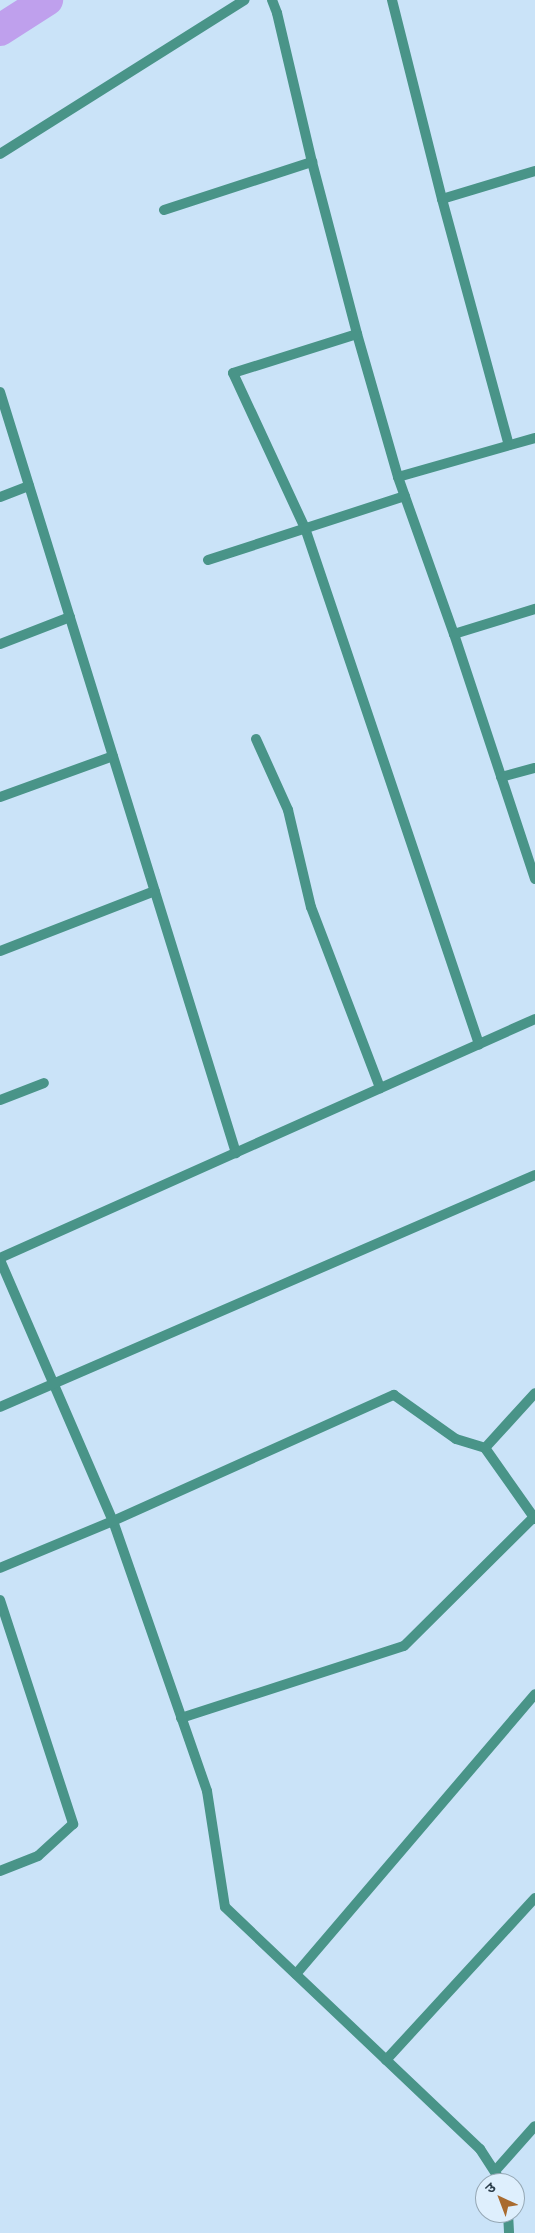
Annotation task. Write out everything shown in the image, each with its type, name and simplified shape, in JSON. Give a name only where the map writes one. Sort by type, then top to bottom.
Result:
[{"type":"street","points":[[0,154],[245,0]]},
{"type":"street","points":[[272,0],[278,14],[312,162],[357,334],[398,477],[454,634],[535,879]]},
{"type":"street","points":[[392,0],[442,199],[510,445]]},
{"type":"street","points":[[164,210],[312,162]]},
{"type":"street","points":[[442,199],[535,171]]},
{"type":"street","points":[[357,334],[233,373],[305,528],[479,1044]]},
{"type":"street","points":[[0,392],[236,1153]]},
{"type":"street","points":[[398,477],[535,438]]},
{"type":"street","points":[[0,497],[29,486]]},
{"type":"street","points":[[208,560],[405,496]]},
{"type":"street","points":[[454,634],[535,609]]},
{"type":"street","points":[[0,644],[70,617]]},
{"type":"street","points":[[256,739],[288,810],[311,908],[380,1088]]},
{"type":"street","points":[[0,797],[113,756]]},
{"type":"street","points":[[501,777],[535,768]]},
{"type":"street","points":[[0,950],[155,891]]},
{"type":"street","points":[[535,1019],[0,1259],[113,1521],[182,1718],[207,1791],[225,1907],[480,2150],[495,2171],[535,2126]]},
{"type":"street","points":[[0,1100],[44,1083]]},
{"type":"street","points":[[0,1407],[535,1175]]},
{"type":"street","points":[[485,1448],[535,1393]]},
{"type":"street","points":[[0,1568],[113,1521],[394,1395],[456,1439],[485,1448],[534,1519],[404,1646],[182,1718]]},
{"type":"street","points":[[0,1600],[73,1824],[38,1856],[0,1870]]},
{"type":"street","points":[[296,1974],[535,1694]]},
{"type":"street","points":[[386,2060],[535,1898]]},
{"type":"waterway","points":[[0,30],[47,0]]}]
